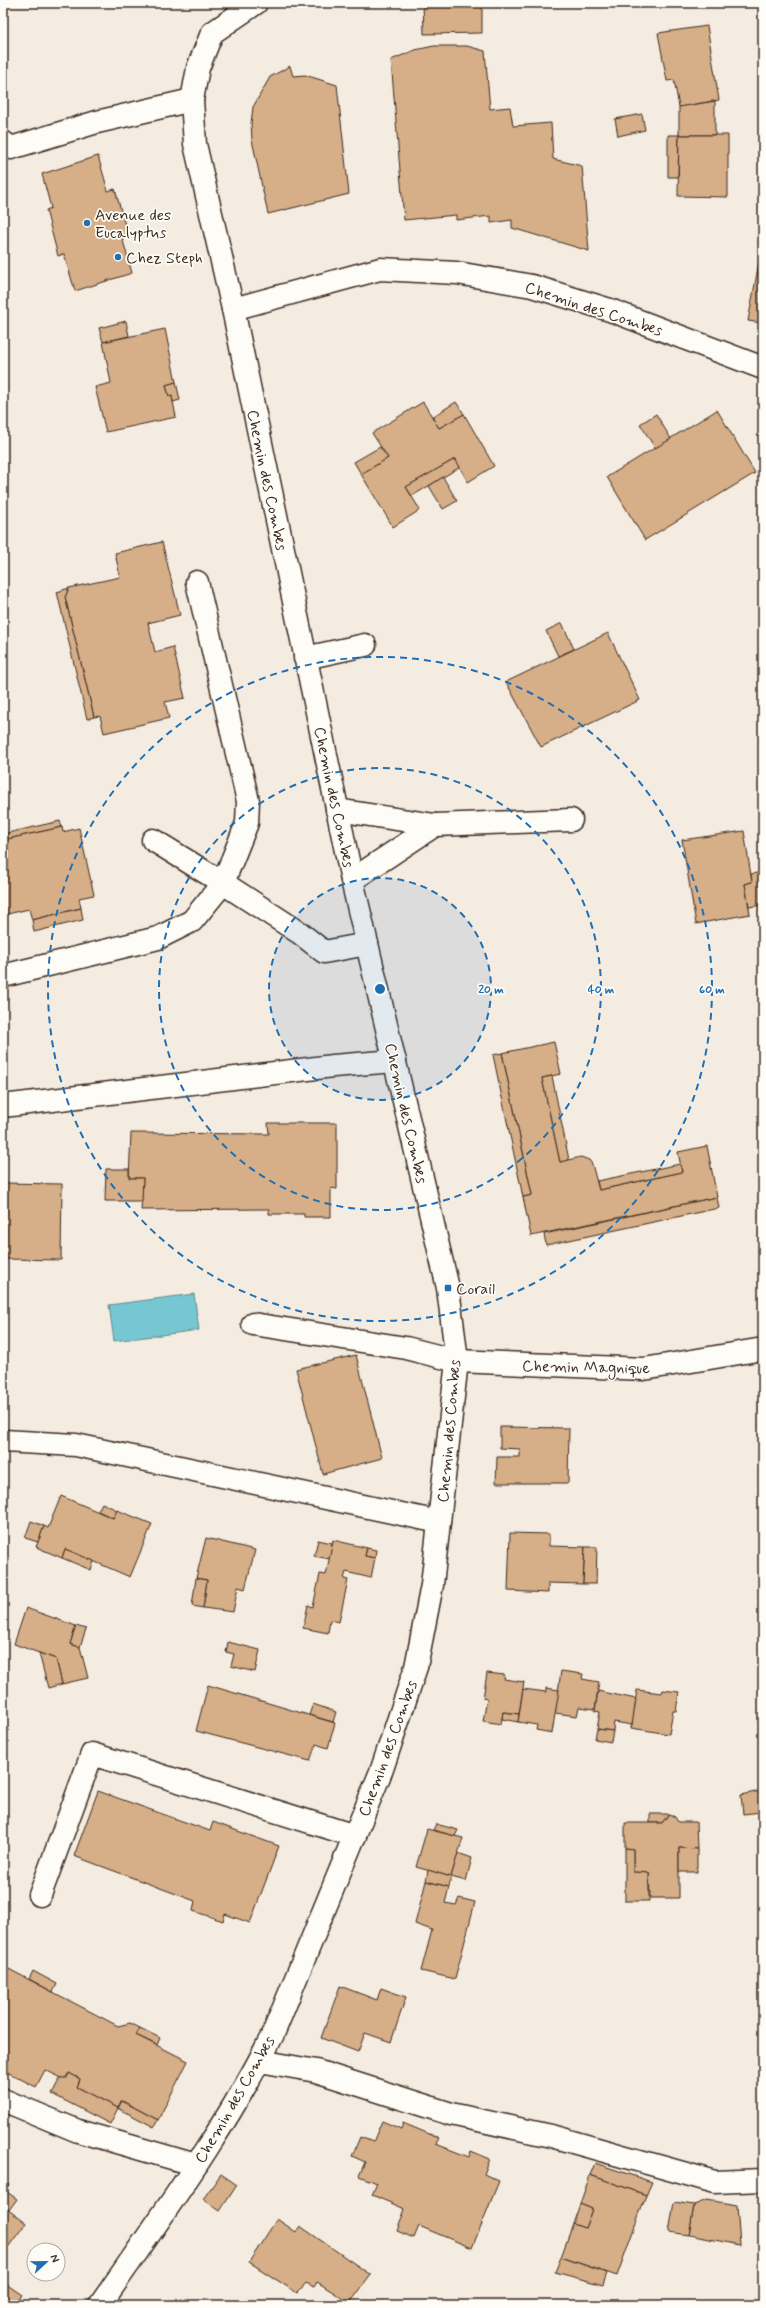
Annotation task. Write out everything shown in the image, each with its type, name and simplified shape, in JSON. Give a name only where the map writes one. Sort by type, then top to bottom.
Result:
[{"type":"street","name":"Chemin des Combes","points":[[100,2305],[196,2164],[260,2060],[273,2034],[382,1769],[416,1667],[432,1585],[457,1361],[448,1288],[352,880],[233,310],[195,144],[192,100],[198,68],[212,34],[256,3]]},
{"type":"street","points":[[6,147],[97,122],[192,100]]},
{"type":"street","name":"Chemin des Combes","points":[[233,310],[380,268],[457,273],[532,286],[610,310],[763,368]]},
{"type":"street","points":[[3,976],[158,938],[192,921],[223,883],[247,823],[248,801],[197,582]]},
{"type":"street","points":[[305,658],[365,645]]},
{"type":"street","points":[[337,810],[435,825],[571,820]]},
{"type":"street","points":[[352,880],[435,825]]},
{"type":"street","points":[[152,840],[223,883],[300,933],[324,952],[367,944]]},
{"type":"street","points":[[3,1106],[332,1066],[395,1061]]},
{"type":"street","name":"Chemin Magnique","points":[[253,1324],[406,1348],[457,1361],[644,1370],[763,1349]]},
{"type":"street","points":[[3,1441],[76,1446],[439,1522]]},
{"type":"street","points":[[40,1895],[92,1754],[355,1836]]},
{"type":"street","points":[[260,2060],[316,2071],[451,2114],[551,2136],[715,2182],[763,2180]]},
{"type":"street","points":[[3,2100],[78,2131],[196,2164]]},
{"type":"water","points":[[194,1294],[199,1330],[114,1341],[109,1305]]},
{"type":"building","points":[[423,3],[482,3],[482,33],[424,34]]},
{"type":"building","points":[[707,26],[719,100],[679,107],[674,80],[667,81],[658,33]]},
{"type":"building","points":[[434,46],[467,46],[485,51],[490,109],[510,107],[513,126],[551,123],[553,159],[582,166],[589,251],[512,228],[512,220],[491,223],[491,216],[456,220],[456,215],[404,220],[391,60],[415,50]]},
{"type":"building","points":[[290,66],[293,76],[305,75],[337,85],[349,194],[268,214],[252,140],[251,123],[253,107],[270,77]]},
{"type":"building","points":[[715,101],[715,135],[679,135],[679,107]]},
{"type":"building","points":[[642,114],[645,130],[618,136],[615,119]]},
{"type":"building","points":[[668,135],[679,135],[678,177],[668,177]]},
{"type":"building","points":[[679,135],[728,135],[728,197],[678,196]]},
{"type":"building","name":"Avenue des Eucalyptus","points":[[98,156],[108,191],[115,189],[128,236],[122,237],[132,273],[75,291],[64,254],[58,256],[46,210],[51,208],[42,174]]},
{"type":"building","points":[[759,261],[763,262],[763,274],[757,273]]},
{"type":"building","points":[[757,273],[763,274],[763,323],[748,321]]},
{"type":"building","points":[[126,321],[129,336],[103,342],[99,328]]},
{"type":"building","points":[[165,329],[176,382],[166,385],[169,396],[172,396],[176,417],[106,432],[95,387],[111,383],[103,342]]},
{"type":"building","points":[[176,382],[180,400],[173,402],[172,396],[169,396],[166,385]]},
{"type":"building","points":[[423,402],[439,428],[464,414],[494,466],[468,482],[455,459],[406,487],[420,510],[393,527],[361,474],[388,458],[372,433]]},
{"type":"building","points":[[456,402],[464,414],[439,428],[432,417]]},
{"type":"building","points":[[717,410],[755,473],[645,540],[607,477]]},
{"type":"building","points":[[656,414],[671,439],[655,448],[640,424]]},
{"type":"building","points":[[380,447],[388,458],[361,474],[354,462]]},
{"type":"building","points":[[455,459],[460,467],[412,496],[406,487]]},
{"type":"building","points":[[443,477],[457,501],[443,509],[429,486]]},
{"type":"building","points":[[162,542],[180,615],[148,623],[155,652],[173,647],[185,698],[165,702],[169,718],[104,733],[100,716],[94,717],[65,597],[69,588],[120,577],[115,553]]},
{"type":"building","points":[[69,588],[65,597],[94,717],[87,719],[57,592]]},
{"type":"building","points":[[562,623],[574,649],[558,656],[546,631]]},
{"type":"building","points":[[608,633],[640,700],[541,747],[506,682]]},
{"type":"building","points":[[60,821],[62,827],[3,840],[3,834]]},
{"type":"building","points":[[62,827],[63,832],[79,828],[94,895],[79,898],[81,908],[32,920],[29,909],[3,915],[3,840]]},
{"type":"building","points":[[744,831],[752,882],[745,884],[750,914],[696,924],[682,840]]},
{"type":"building","points":[[763,872],[763,905],[749,907],[745,884],[752,882],[751,874]]},
{"type":"building","points":[[81,908],[83,920],[34,932],[32,920]]},
{"type":"building","points":[[3,936],[6,949],[3,949]]},
{"type":"building","points":[[554,1042],[561,1074],[542,1078],[560,1162],[581,1157],[589,1160],[592,1164],[599,1190],[682,1172],[678,1152],[707,1146],[717,1197],[531,1236],[523,1197],[532,1195],[502,1053]]},
{"type":"building","points":[[502,1053],[532,1195],[523,1197],[493,1055]]},
{"type":"building","points":[[552,1076],[569,1160],[560,1162],[542,1078]]},
{"type":"building","points":[[268,1123],[337,1123],[337,1189],[331,1188],[331,1217],[304,1217],[304,1214],[269,1214],[269,1209],[141,1210],[143,1178],[129,1178],[131,1133],[269,1134]]},
{"type":"building","points":[[680,1164],[682,1172],[599,1190],[597,1181]]},
{"type":"building","points":[[106,1169],[129,1169],[129,1178],[143,1178],[142,1201],[105,1201]]},
{"type":"building","points":[[3,1183],[62,1184],[61,1260],[3,1259]]},
{"type":"building","points":[[717,1197],[719,1208],[546,1245],[544,1234]]},
{"type":"building","points":[[356,1355],[382,1458],[323,1474],[296,1369]]},
{"type":"building","points":[[500,1427],[569,1428],[568,1483],[496,1483],[497,1457],[520,1457],[520,1449],[500,1448]]},
{"type":"building","points":[[61,1496],[113,1518],[117,1510],[152,1524],[130,1577],[65,1549],[62,1558],[36,1547],[44,1526],[48,1528]]},
{"type":"building","points":[[102,1503],[117,1510],[113,1518],[98,1511]]},
{"type":"building","points":[[31,1521],[44,1526],[38,1542],[25,1538]]},
{"type":"building","points":[[510,1533],[549,1534],[549,1546],[585,1547],[583,1584],[548,1583],[548,1593],[508,1591]]},
{"type":"building","points":[[206,1538],[255,1550],[245,1589],[238,1587],[233,1612],[203,1608],[207,1580],[196,1578]]},
{"type":"building","points":[[318,1540],[332,1543],[330,1559],[314,1556]]},
{"type":"building","points":[[333,1540],[367,1548],[365,1556],[375,1558],[371,1578],[346,1572],[344,1579],[348,1580],[339,1622],[330,1620],[328,1633],[303,1628],[308,1605],[313,1607],[320,1574],[326,1575]]},
{"type":"building","points":[[585,1547],[597,1547],[596,1584],[583,1584]]},
{"type":"building","points":[[367,1548],[376,1550],[375,1558],[365,1556]]},
{"type":"building","points":[[65,1549],[94,1561],[91,1570],[62,1558]]},
{"type":"building","points":[[196,1578],[207,1580],[203,1608],[192,1606]]},
{"type":"building","points":[[26,1608],[76,1626],[70,1644],[80,1647],[88,1678],[62,1684],[56,1659],[14,1644]]},
{"type":"building","points":[[76,1626],[86,1629],[80,1647],[70,1644]]},
{"type":"building","points":[[228,1642],[260,1650],[255,1672],[231,1666],[234,1654],[226,1652]]},
{"type":"building","points":[[39,1653],[56,1659],[62,1684],[48,1688]]},
{"type":"building","points":[[561,1671],[583,1674],[582,1679],[599,1682],[595,1709],[579,1707],[577,1716],[555,1713]]},
{"type":"building","points":[[487,1673],[505,1675],[504,1679],[524,1682],[519,1714],[503,1712],[501,1724],[483,1721],[487,1699],[483,1698]]},
{"type":"building","points":[[208,1685],[335,1723],[328,1748],[316,1744],[310,1761],[196,1731]]},
{"type":"building","points":[[546,1688],[559,1690],[552,1733],[536,1730],[537,1725],[518,1722],[523,1689],[546,1692]]},
{"type":"building","points":[[637,1690],[662,1693],[663,1690],[679,1692],[676,1711],[673,1711],[669,1734],[631,1728]]},
{"type":"building","points":[[598,1691],[636,1699],[632,1725],[614,1722],[613,1731],[597,1729],[600,1712],[595,1711]]},
{"type":"building","points":[[313,1704],[336,1712],[333,1722],[309,1715]]},
{"type":"building","points":[[503,1712],[519,1714],[518,1722],[502,1719]]},
{"type":"building","points":[[597,1729],[613,1731],[611,1742],[595,1739]]},
{"type":"building","points":[[98,1791],[210,1831],[213,1822],[279,1846],[250,1923],[225,1914],[223,1921],[193,1911],[195,1901],[74,1856]]},
{"type":"building","points":[[760,1791],[762,1812],[743,1814],[741,1795]]},
{"type":"building","points":[[650,1814],[669,1814],[662,1823],[650,1823]]},
{"type":"building","points":[[669,1814],[675,1817],[678,1822],[696,1822],[697,1849],[679,1848],[679,1898],[650,1898],[649,1873],[633,1872],[633,1849],[625,1848],[625,1823],[662,1823]]},
{"type":"building","points":[[436,1824],[458,1830],[455,1836],[433,1830]]},
{"type":"building","points":[[427,1829],[463,1838],[451,1877],[416,1867]]},
{"type":"building","points":[[625,1848],[633,1849],[633,1872],[649,1873],[649,1901],[625,1901]]},
{"type":"building","points":[[679,1848],[697,1849],[697,1872],[679,1872]]},
{"type":"building","points":[[458,1853],[472,1858],[466,1881],[451,1877]]},
{"type":"building","points":[[428,1870],[451,1877],[449,1887],[426,1881]]},
{"type":"building","points":[[426,1881],[449,1887],[445,1903],[456,1905],[459,1898],[475,1902],[455,1979],[421,1971],[432,1930],[415,1924]]},
{"type":"building","points":[[3,1966],[118,2026],[130,2023],[140,2028],[136,2035],[188,2061],[158,2120],[122,2101],[118,2108],[77,2087],[80,2079],[69,2073],[64,2079],[45,2070],[36,2087],[3,2070]]},
{"type":"building","points":[[33,1971],[57,1984],[53,1992],[29,1979]]},
{"type":"building","points":[[340,1986],[377,2000],[381,1988],[406,1997],[391,2042],[365,2033],[358,2052],[321,2038]]},
{"type":"building","points":[[140,2028],[160,2038],[157,2045],[136,2035]]},
{"type":"building","points":[[69,2073],[80,2079],[77,2087],[118,2108],[110,2124],[52,2094],[60,2078],[67,2078]]},
{"type":"building","points":[[122,2101],[158,2120],[154,2127],[118,2108]]},
{"type":"building","points":[[382,2121],[401,2129],[403,2123],[439,2138],[436,2144],[469,2157],[471,2151],[490,2159],[484,2174],[499,2181],[472,2248],[419,2226],[414,2238],[397,2231],[405,2209],[372,2195],[377,2183],[359,2176],[365,2162],[352,2156],[360,2137],[373,2142]]},
{"type":"building","points":[[595,2163],[652,2182],[646,2195],[590,2175]]},
{"type":"building","points":[[221,2174],[237,2185],[220,2211],[203,2199]]},
{"type":"building","points":[[590,2175],[646,2195],[617,2276],[561,2257],[573,2224],[585,2228],[592,2209],[580,2204]]},
{"type":"building","points":[[3,2179],[9,2184],[3,2192]]},
{"type":"building","points":[[4,2190],[17,2199],[9,2210],[3,2206]]},
{"type":"building","points":[[707,2200],[737,2205],[740,2245],[689,2235],[694,2205]]},
{"type":"building","points":[[674,2202],[694,2205],[689,2235],[669,2232]]},
{"type":"building","points":[[580,2204],[592,2209],[585,2228],[573,2224]]},
{"type":"building","points":[[3,2206],[26,2223],[6,2250],[3,2248]]},
{"type":"building","points":[[277,2219],[296,2232],[300,2226],[371,2275],[350,2303],[317,2282],[314,2287],[306,2283],[297,2293],[249,2262]]},
{"type":"building","points":[[561,2257],[607,2273],[603,2285],[555,2272]]},
{"type":"building","points":[[3,2282],[22,2295],[15,2305],[3,2305]]},
{"type":"place","name":"Avenue des Eucalyptus","points":[[87,223]]},
{"type":"place","name":"Chez Steph","points":[[118,257]]},
{"type":"place","name":"Corail","points":[[448,1288]]}]
